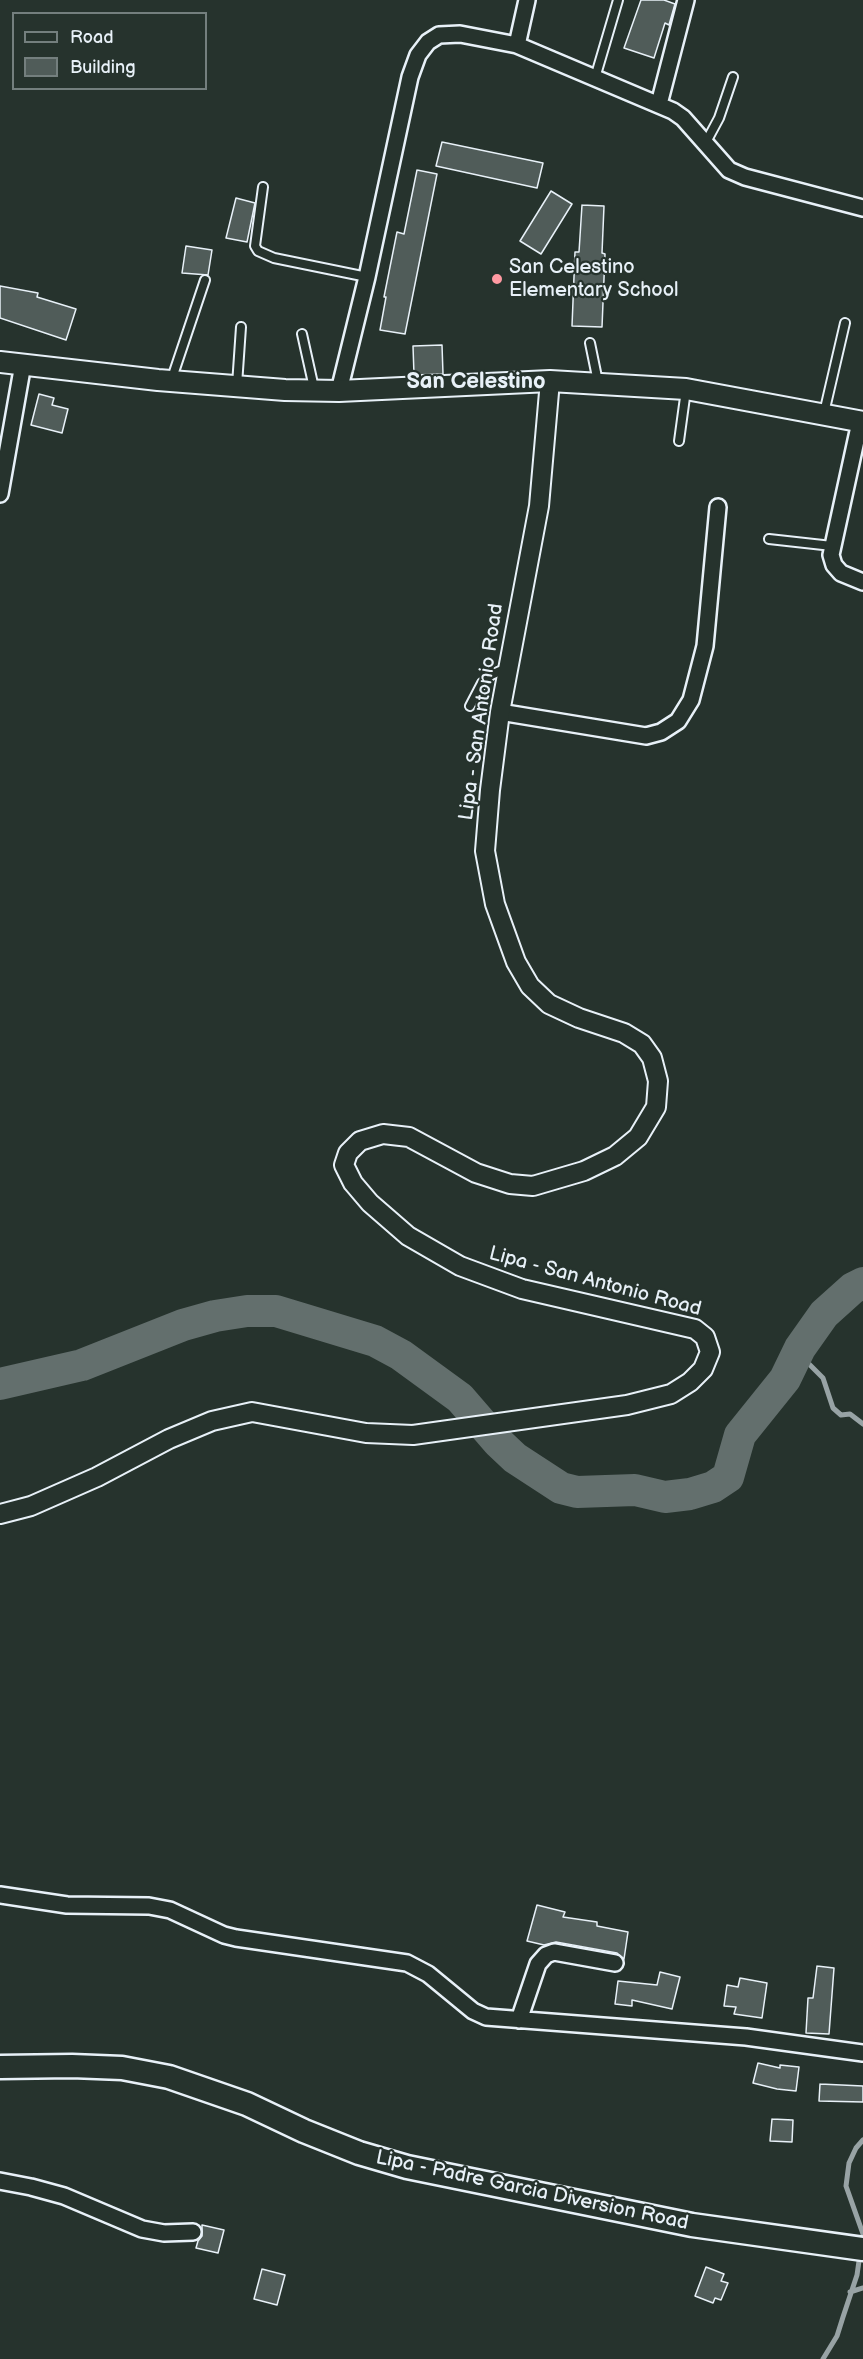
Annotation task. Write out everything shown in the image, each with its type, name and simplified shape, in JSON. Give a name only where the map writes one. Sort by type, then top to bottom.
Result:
[{"type":"main road","points":[[0,362],[171,381],[339,391],[550,381],[686,389],[861,422]]},
{"type":"main road","name":"Lipa - Padre Garcia Diversion Road","points":[[0,2067],[122,2068],[169,2077],[248,2104],[304,2131],[359,2153],[407,2167],[692,2225],[863,2249]]},
{"type":"street","points":[[517,45],[527,0]]},
{"type":"street","points":[[659,104],[686,0]]},
{"type":"street","points":[[339,391],[367,277],[410,76],[418,56],[428,42],[440,35],[460,34],[517,45],[659,104],[683,118],[729,170],[745,177],[862,205]]},
{"type":"street","points":[[0,494],[23,364]]},
{"type":"street","name":"Lipa - San Antonio Road","points":[[0,1514],[31,1506],[97,1477],[201,1425],[252,1412],[366,1433],[413,1436],[627,1405],[672,1394],[690,1382],[703,1369],[710,1352],[705,1337],[695,1329],[522,1289],[460,1266],[408,1236],[370,1203],[353,1183],[344,1165],[348,1153],[360,1141],[382,1134],[409,1137],[476,1173],[510,1184],[533,1186],[584,1171],[615,1156],[638,1137],[656,1107],[658,1081],[652,1058],[642,1044],[624,1033],[579,1018],[549,1004],[530,986],[516,962],[495,904],[485,851],[500,712],[539,506],[550,381]]},
{"type":"street","points":[[861,422],[831,555],[834,565],[841,573],[863,582]]},
{"type":"street","points":[[500,712],[646,736],[662,732],[678,721],[691,700],[705,646],[718,507]]},
{"type":"street","points":[[0,1895],[67,1905],[149,1906],[170,1910],[224,1935],[236,1938],[407,1963],[428,1974],[473,2011],[486,2017],[746,2037],[863,2053]]},
{"type":"street","points":[[519,2020],[538,1964],[546,1954],[554,1952],[615,1963]]},
{"type":"street","points":[[0,2181],[64,2196],[142,2229],[164,2233],[194,2232]]},
{"type":"lane","points":[[595,78],[618,0]]},
{"type":"lane","points":[[705,144],[719,118],[733,77]]},
{"type":"lane","points":[[263,187],[255,246],[258,251],[274,258],[367,277]]},
{"type":"lane","points":[[171,381],[205,280]]},
{"type":"lane","points":[[824,415],[845,323]]},
{"type":"lane","points":[[236,386],[241,327]]},
{"type":"lane","points":[[302,334],[315,390]]},
{"type":"lane","points":[[590,343],[598,384]]},
{"type":"lane","points":[[680,441],[686,389]]},
{"type":"lane","points":[[769,539],[832,546]]},
{"type":"lane","points":[[470,706],[482,684],[491,675],[509,667]]},
{"type":"building","points":[[641,0],[664,0],[675,4],[669,25],[665,23],[654,58],[624,48]]},
{"type":"building","points":[[442,142],[543,163],[537,188],[436,166]]},
{"type":"building","points":[[417,170],[437,174],[405,334],[380,330],[397,232],[404,234]]},
{"type":"building","points":[[551,191],[572,204],[541,254],[520,241]]},
{"type":"building","points":[[236,198],[255,203],[247,242],[226,238]]},
{"type":"building","points":[[582,205],[604,206],[602,327],[572,326],[575,252],[579,252]]},
{"type":"building","points":[[186,246],[212,250],[208,275],[182,273]]},
{"type":"building","points":[[0,286],[38,293],[37,297],[76,309],[66,340],[0,318]]},
{"type":"building","points":[[442,345],[443,374],[414,375],[413,346]]},
{"type":"building","points":[[39,394],[54,398],[52,405],[68,409],[62,433],[31,425]]},
{"type":"building","points":[[537,1905],[565,1912],[563,1917],[597,1922],[597,1926],[628,1932],[624,1959],[617,1953],[556,1942],[544,1945],[527,1941]]},
{"type":"building","points":[[817,1966],[834,1968],[829,2034],[806,2033],[808,1998],[813,1998]]},
{"type":"building","points":[[660,1972],[680,1977],[672,2009],[632,2000],[632,2006],[615,2004],[618,1981],[657,1985]]},
{"type":"building","points":[[740,1978],[767,1983],[762,2018],[734,2014],[736,2007],[724,2006],[727,1985],[738,1987]]},
{"type":"building","points":[[758,2063],[780,2068],[780,2065],[799,2067],[796,2091],[753,2083]]},
{"type":"building","points":[[820,2084],[863,2086],[863,2102],[819,2101]]},
{"type":"building","points":[[772,2119],[793,2120],[792,2142],[770,2141]]},
{"type":"building","points":[[202,2225],[224,2230],[218,2253],[196,2248],[202,2236]]},
{"type":"building","points":[[706,2267],[724,2274],[721,2281],[728,2283],[721,2300],[715,2298],[713,2303],[695,2296]]},
{"type":"building","points":[[262,2269],[285,2275],[277,2305],[254,2299]]},
{"type":"waterway","points":[[0,1384],[82,1365],[183,1325],[215,1316],[247,1311],[276,1311],[375,1341],[401,1355],[460,1398],[515,1458],[561,1488],[577,1492],[635,1490],[665,1497],[690,1494],[713,1487],[728,1477],[740,1435],[785,1379],[800,1348],[824,1314],[853,1288],[863,1283]]},
{"type":"waterway","points":[[798,1353],[823,1378],[833,1408],[841,1415],[850,1414],[863,1424]]},
{"type":"waterway","points":[[863,2140],[856,2148],[849,2163],[846,2186],[863,2234]]},
{"type":"waterway","points":[[823,2359],[837,2336],[857,2275],[860,2254]]},
{"type":"waterway","points":[[850,2292],[863,2288]]},
{"type":"place","name":"San Celestino Elementary School","points":[[497,279]]},
{"type":"district","name":"San Celestino","points":[[476,382]]}]
